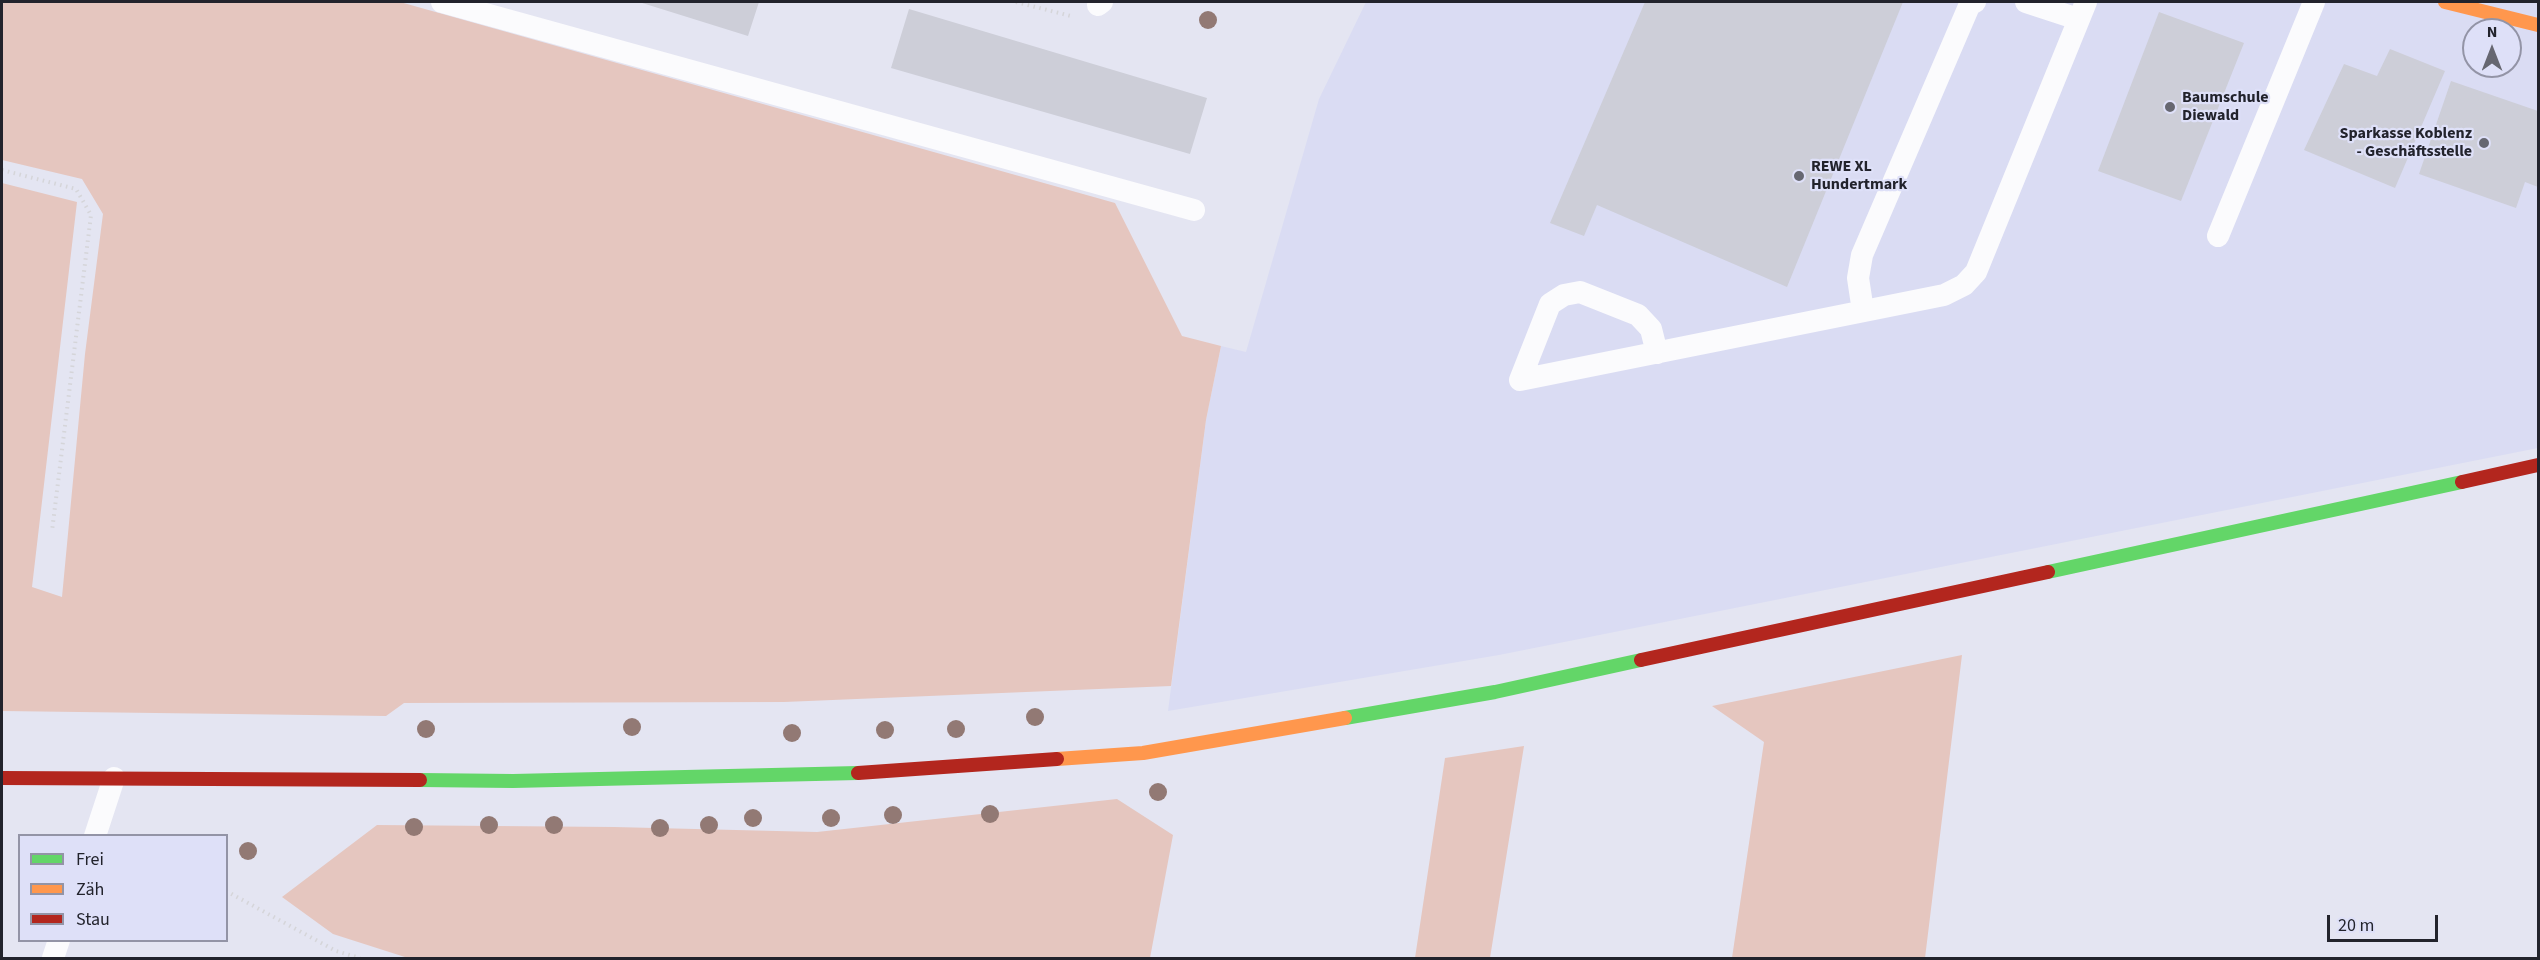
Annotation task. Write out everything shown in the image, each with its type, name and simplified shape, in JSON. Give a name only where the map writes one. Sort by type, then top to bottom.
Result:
[{"type":"main road","points":[[2445,2],[2538,25]]},
{"type":"main road","points":[[2,778],[513,781],[882,772],[1143,753],[1495,692],[2538,465]]},
{"type":"lane","points":[[441,2],[1194,210]]},
{"type":"lane","points":[[1863,311],[1858,278],[1862,255],[1970,4],[1974,2]]},
{"type":"lane","points":[[1657,353],[1651,329],[1638,315],[1580,292],[1564,295],[1550,304],[1520,380],[1657,353],[1944,295],[1964,285],[1976,273],[2082,10],[2026,2]]},
{"type":"lane","points":[[2218,236],[2314,2]]},
{"type":"lane","points":[[95,834],[114,778]]},
{"type":"lane","points":[[53,958],[58,942]]},
{"type":"path","points":[[1016,2],[1100,24],[1100,3]]},
{"type":"path","points":[[2,170],[76,189],[92,215],[52,531]]},
{"type":"path","points":[[228,892],[336,951],[360,958]]},
{"type":"shaded area","points":[[2,2],[400,2],[1115,203],[1182,336],[1221,346],[1206,420],[1171,686],[784,702],[404,703],[386,716],[2,711],[2,183],[77,202],[32,587],[62,597],[85,354],[103,214],[82,179],[2,160]]},
{"type":"shaded area","points":[[1366,2],[2538,2],[2538,448],[1499,655],[1168,711],[1206,420],[1221,346],[1246,352],[1319,99]]},
{"type":"shaded area","points":[[1962,655],[1925,958],[1732,958],[1764,742],[1712,706]]},
{"type":"shaded area","points":[[1524,746],[1490,958],[1415,958],[1445,758]]},
{"type":"shaded area","points":[[1117,799],[1173,835],[1150,958],[408,958],[333,934],[282,897],[377,825],[817,832]]},
{"type":"building","points":[[639,2],[759,2],[748,36]]},
{"type":"building","points":[[1645,2],[1903,2],[1787,287],[1597,205],[1584,236],[1550,223]]},
{"type":"building","points":[[909,9],[1207,98],[1190,154],[891,68]]},
{"type":"building","name":"Baumschule Diewald","points":[[2159,12],[2244,43],[2181,201],[2098,171]]},
{"type":"building","points":[[2390,49],[2445,71],[2395,188],[2304,150],[2344,64],[2377,76]]},
{"type":"building","name":"Sparkasse Koblenz - Geschäftsstelle","points":[[2451,81],[2538,111],[2538,187],[2525,182],[2516,208],[2419,174]]},
{"type":"traffic: fast","points":[[2048,572],[2462,482]]},
{"type":"traffic: fast","points":[[1345,718],[1495,692],[1641,660]]},
{"type":"traffic: fast","points":[[420,780],[513,781],[858,773]]},
{"type":"traffic: slow","points":[[2445,2],[2538,25]]},
{"type":"traffic: slow","points":[[1057,759],[1143,753],[1345,718]]},
{"type":"traffic: jam","points":[[2462,482],[2538,465]]},
{"type":"traffic: jam","points":[[1641,660],[2048,572]]},
{"type":"traffic: jam","points":[[858,773],[1057,759]]},
{"type":"traffic: jam","points":[[2,778],[420,780]]},
{"type":"place","name":"Baumschule Diewald","points":[[2170,107]]},
{"type":"place","name":"Sparkasse Koblenz - Geschäftsstelle","points":[[2484,143]]},
{"type":"place","name":"REWE XL Hundertmark","points":[[1799,176]]}]
